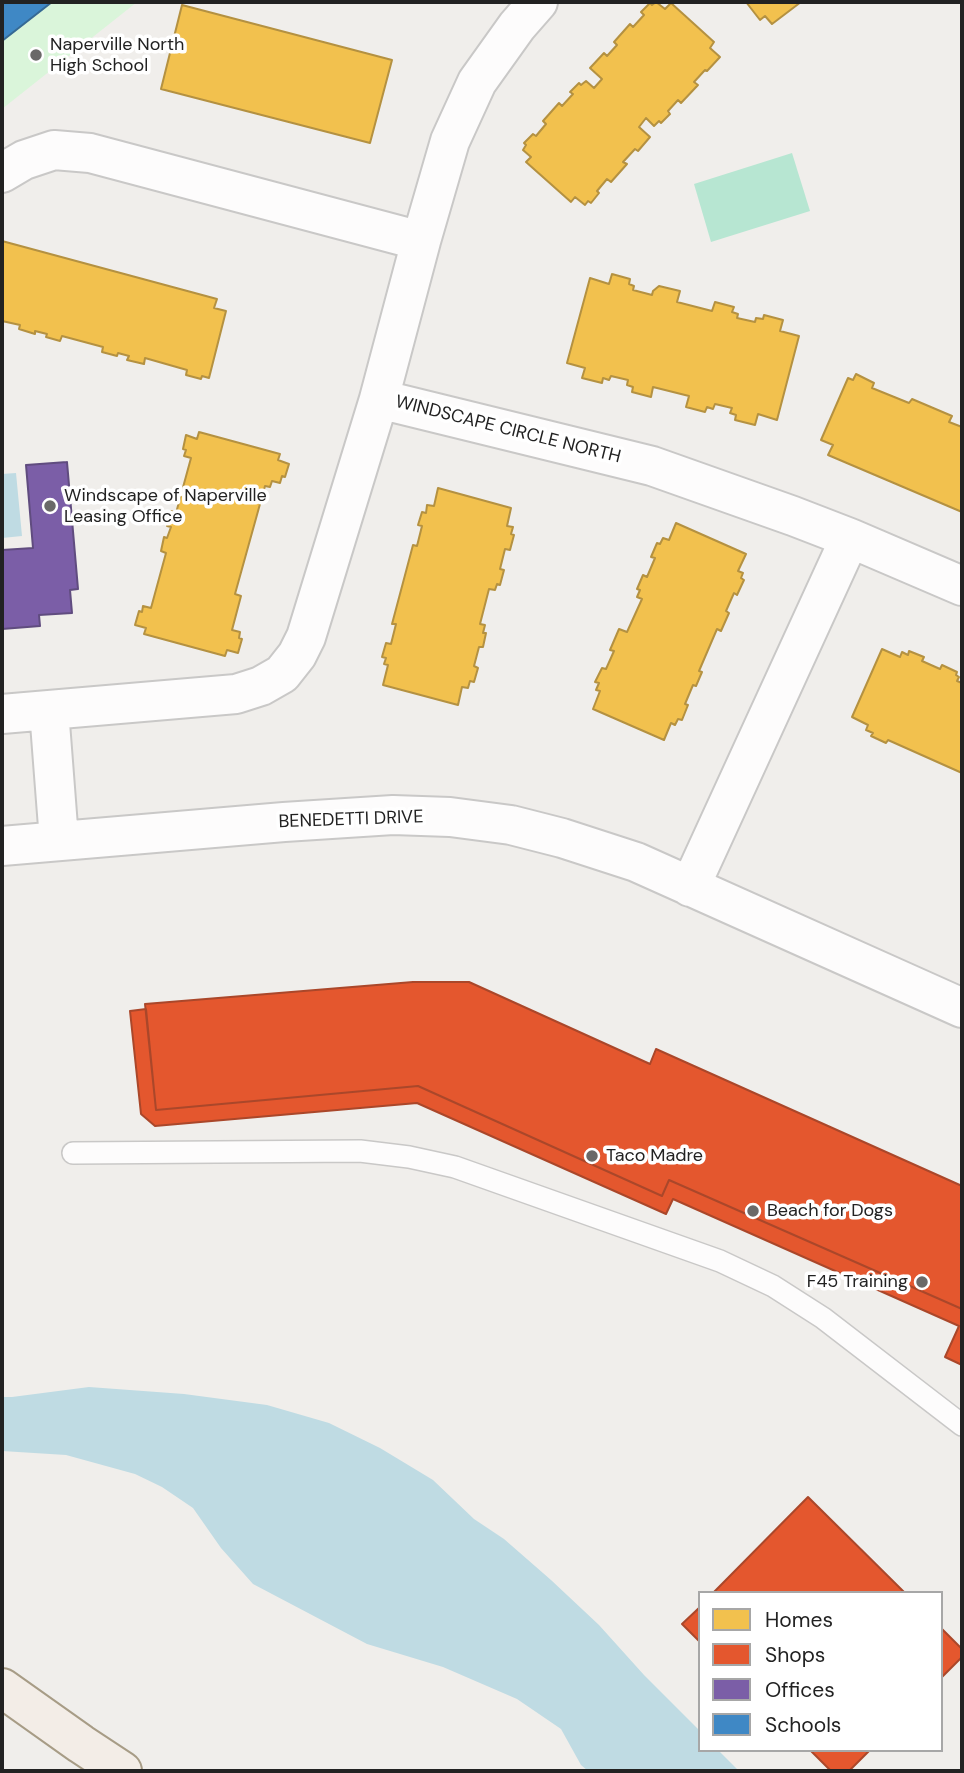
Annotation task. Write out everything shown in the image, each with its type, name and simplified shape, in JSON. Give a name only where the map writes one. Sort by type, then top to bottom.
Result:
[{"type":"main road","points":[[2,1688],[122,1771]]},
{"type":"street","name":"WINDSCAPE CIRCLE NORTH","points":[[538,2],[517,26],[477,82],[450,141],[379,399],[652,466],[850,538],[962,586]]},
{"type":"street","points":[[2,173],[24,160],[54,150],[90,153],[421,241]]},
{"type":"street","points":[[2,714],[236,694],[261,686],[282,674],[297,655],[306,637],[379,399]]},
{"type":"street","points":[[691,887],[850,538]]},
{"type":"street","points":[[49,710],[59,840]]},
{"type":"street","name":"BENEDETTI DRIVE","points":[[2,846],[393,815],[450,817],[511,825],[636,862],[962,1008]]},
{"type":"lane","points":[[73,1153],[360,1150],[455,1167],[720,1261],[773,1286],[823,1318],[962,1425]]},
{"type":"green space","name":"Naperville North High School","points":[[2,2],[137,2],[2,109]]},
{"type":"green space","points":[[792,153],[810,211],[711,242],[694,184]]},
{"type":"water","points":[[16,473],[22,536],[2,538],[2,474]]},
{"type":"water","points":[[89,1387],[184,1394],[267,1405],[329,1423],[380,1448],[433,1480],[474,1519],[504,1539],[551,1580],[599,1625],[698,1729],[698,1752],[720,1752],[739,1771],[588,1771],[581,1765],[561,1729],[517,1699],[443,1667],[367,1644],[253,1584],[221,1548],[193,1508],[162,1487],[135,1474],[66,1455],[2,1451],[2,1397]]},
{"type":"building: Homes","points":[[656,2],[665,9],[671,3],[714,42],[710,48],[720,57],[694,82],[698,85],[681,103],[678,100],[668,111],[670,114],[661,123],[659,121],[654,126],[646,118],[639,127],[650,137],[638,151],[635,149],[623,162],[627,164],[611,182],[607,179],[591,203],[588,201],[585,205],[575,197],[571,202],[526,162],[531,157],[523,150],[526,145],[524,143],[533,134],[536,136],[546,124],[543,121],[559,103],[562,106],[579,83],[581,85],[586,81],[594,88],[602,79],[590,68],[604,53],[607,56],[617,45],[614,42],[630,24],[633,27],[644,15],[641,12],[650,3],[652,5]]},
{"type":"building: Homes","points":[[746,2],[801,2],[772,24],[765,16],[760,20]]},
{"type":"building: Homes","points":[[182,5],[392,60],[370,143],[161,89]]},
{"type":"building: Homes","points":[[2,241],[217,299],[214,308],[226,311],[209,378],[186,375],[187,370],[145,358],[144,364],[127,360],[129,356],[102,352],[103,347],[62,336],[60,341],[46,337],[47,334],[35,331],[35,334],[19,329],[20,325],[2,321]]},
{"type":"building: Homes","points":[[612,274],[630,279],[629,284],[634,286],[633,290],[652,295],[659,286],[680,291],[677,302],[712,311],[715,302],[734,307],[732,312],[738,314],[737,318],[755,322],[756,318],[763,319],[764,315],[783,320],[780,331],[799,336],[777,420],[758,414],[755,425],[735,420],[736,415],[730,413],[732,408],[715,404],[713,409],[707,407],[705,412],[686,407],[689,396],[653,387],[651,397],[632,392],[633,387],[627,385],[628,380],[611,376],[609,380],[603,378],[602,383],[582,378],[585,368],[567,363],[590,278],[609,284]]},
{"type":"building: Homes","points":[[856,374],[874,383],[872,388],[909,403],[912,399],[952,416],[949,422],[962,427],[962,512],[828,455],[833,445],[821,440],[848,378],[853,380]]},
{"type":"building: Homes","points":[[199,432],[280,454],[278,460],[289,464],[280,483],[272,481],[270,487],[265,486],[235,594],[241,596],[232,630],[240,632],[239,638],[242,639],[238,653],[227,650],[225,656],[144,634],[146,628],[135,625],[143,606],[151,608],[166,553],[161,551],[164,537],[167,538],[171,527],[167,526],[171,511],[176,513],[191,458],[184,456],[186,435],[197,439]]},
{"type":"building: Homes","points":[[438,488],[511,508],[507,526],[513,527],[511,534],[514,535],[510,550],[505,549],[500,569],[504,570],[500,585],[497,584],[495,590],[489,589],[480,624],[485,625],[483,633],[486,633],[474,666],[478,668],[474,682],[470,681],[468,688],[462,687],[458,705],[383,685],[388,665],[384,664],[386,658],[382,657],[386,643],[391,644],[396,624],[392,624],[413,545],[417,546],[422,526],[418,525],[422,512],[426,513],[427,505],[434,506]]},
{"type":"building: Homes","points":[[676,523],[746,554],[738,571],[743,573],[741,578],[744,580],[737,595],[734,593],[721,631],[717,629],[699,671],[702,672],[685,704],[688,705],[682,720],[678,719],[675,725],[671,723],[664,740],[593,709],[600,691],[596,690],[599,683],[595,682],[602,668],[606,669],[619,629],[627,632],[642,599],[637,597],[640,590],[637,589],[643,575],[647,577],[655,558],[651,557],[657,543],[660,544],[663,538],[669,540]]},
{"type":"building: Homes","points":[[882,649],[900,657],[902,652],[908,655],[909,651],[924,657],[922,661],[940,669],[942,665],[957,672],[957,681],[962,683],[962,773],[888,740],[886,743],[871,736],[873,733],[866,730],[868,725],[852,717]]},
{"type":"building: Shops","points":[[413,982],[469,982],[650,1064],[656,1049],[962,1186],[962,1309],[669,1180],[662,1196],[418,1086],[156,1110],[145,1004]]},
{"type":"building: Shops","points":[[146,1009],[156,1110],[418,1086],[662,1196],[669,1180],[962,1309],[962,1365],[945,1357],[959,1326],[673,1199],[666,1214],[417,1103],[155,1126],[141,1114],[130,1011]]},
{"type":"building: Shops","points":[[808,1497],[903,1591],[715,1591]]},
{"type":"building: Shops","points":[[698,1609],[698,1640],[682,1624]]},
{"type":"building: Shops","points":[[943,1630],[962,1649],[962,1657],[943,1676]]},
{"type":"building: Shops","points":[[812,1752],[868,1752],[849,1771],[831,1771]]},
{"type":"building: Offices","name":"Windscape of Naperville Leasing Office","points":[[67,462],[78,589],[70,590],[72,613],[39,615],[40,626],[2,629],[2,550],[33,548],[26,465]]},
{"type":"building: Schools","points":[[2,2],[52,2],[2,41]]},
{"type":"place","name":"Naperville North High School","points":[[36,55]]},
{"type":"place","name":"Windscape of Naperville Leasing Office","points":[[50,506]]},
{"type":"place","name":"Taco Madre","points":[[592,1156]]},
{"type":"place","name":"Beach for Dogs","points":[[753,1211]]},
{"type":"place","name":"F45 Training","points":[[922,1282]]}]
